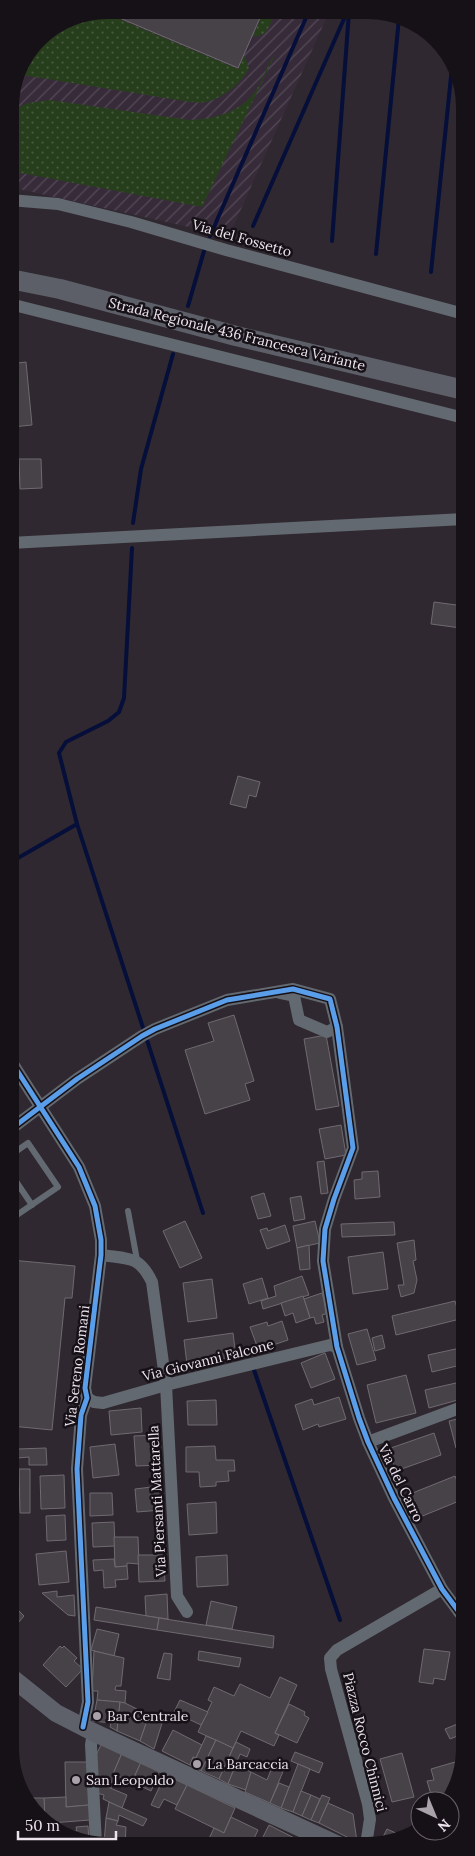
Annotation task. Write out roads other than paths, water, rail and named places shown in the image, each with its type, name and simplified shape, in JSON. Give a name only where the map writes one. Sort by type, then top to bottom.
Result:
[{"type":"main road","name":"Strada Regionale 436 Francesca Variante","points":[[19,281],[60,289],[236,336],[456,388]]},
{"type":"street","name":"Via del Fossetto","points":[[19,201],[58,204],[97,213],[456,312]]},
{"type":"street","points":[[19,306],[456,416]]},
{"type":"street","points":[[19,543],[456,519]]},
{"type":"street","name":"Via del Carro","points":[[278,992],[293,990],[330,999],[337,1027],[353,1148],[334,1199],[324,1237],[322,1261],[337,1347],[368,1442],[394,1498],[442,1589],[456,1608]]},
{"type":"street","points":[[19,1123],[41,1108],[77,1079],[142,1036],[226,1000],[278,992],[294,996],[299,1020],[327,1032],[337,1027]]},
{"type":"street","name":"Via Sereno Romani","points":[[19,1076],[79,1167],[91,1195],[99,1225],[101,1255],[85,1388],[87,1398],[81,1415],[78,1469],[88,1730],[92,1745],[96,1836]]},
{"type":"street","points":[[101,1255],[137,1260]]},
{"type":"street","name":"Via Piersanti Mattarella","points":[[137,1260],[147,1270],[152,1282],[166,1385],[177,1596],[187,1612]]},
{"type":"street","name":"Via Giovanni Falcone","points":[[87,1398],[94,1402],[103,1403],[166,1385],[330,1345],[337,1347]]},
{"type":"street","points":[[368,1442],[456,1409]]},
{"type":"street","name":"Piazza Rocco Chinnici","points":[[367,1837],[370,1819],[331,1669],[330,1658],[337,1650],[442,1589]]},
{"type":"street","points":[[19,1683],[56,1713],[88,1730],[321,1837]]},
{"type":"lane","points":[[19,1148],[28,1143],[58,1187],[19,1214]]},
{"type":"lane","points":[[19,1186],[32,1205]]},
{"type":"lane","points":[[128,1211],[137,1260]]},
{"type":"waterway","points":[[210,236],[305,19]]},
{"type":"waterway","points":[[253,226],[344,19]]},
{"type":"waterway","points":[[332,241],[348,19]]},
{"type":"waterway","points":[[376,254],[398,24]]},
{"type":"waterway","points":[[431,272],[451,78]]},
{"type":"waterway","points":[[188,306],[204,251]]},
{"type":"waterway","points":[[133,523],[141,469],[173,354]]},
{"type":"waterway","points":[[19,857],[77,824],[59,753],[66,742],[108,721],[119,712],[124,698],[132,548]]},
{"type":"waterway","points":[[77,824],[203,1213]]},
{"type":"waterway","points":[[254,1370],[340,1620]]},
{"type":"place","name":"Bar Centrale","points":[[97,1716]]},
{"type":"place","name":"La Barcaccia","points":[[197,1764]]},
{"type":"place","name":"San Leopoldo","points":[[76,1780]]}]
